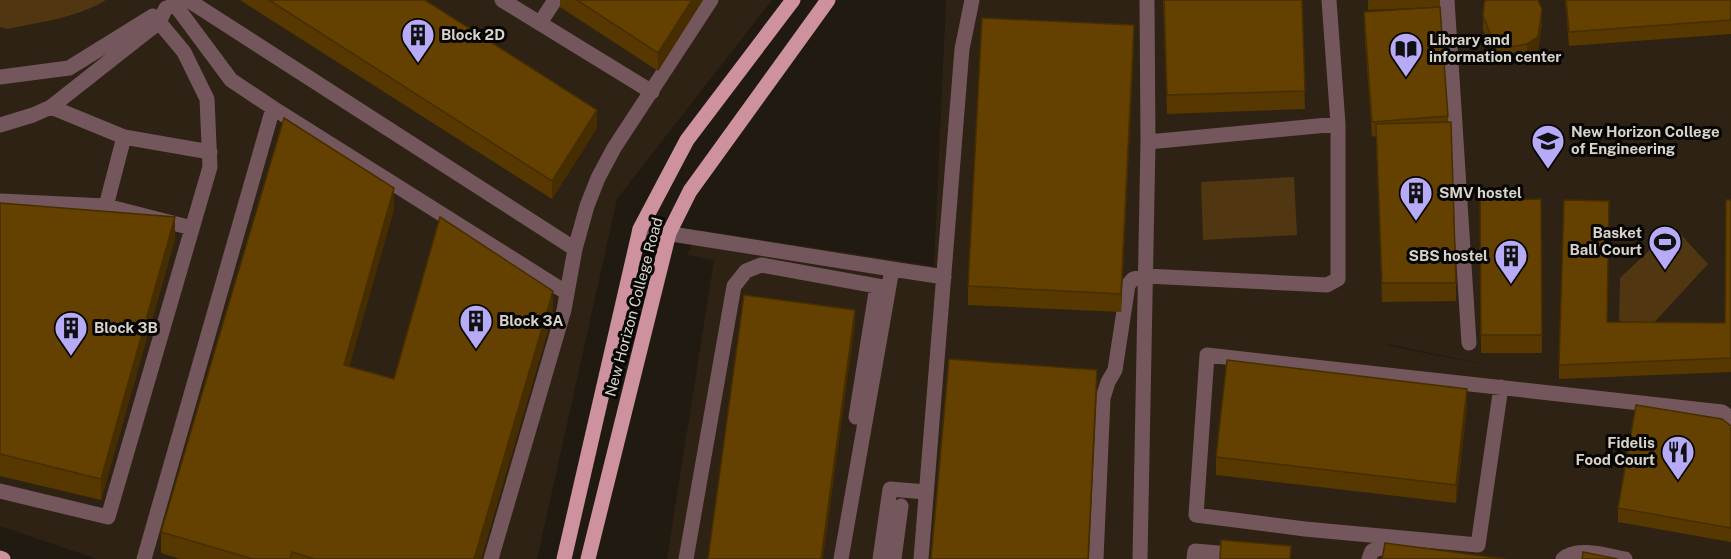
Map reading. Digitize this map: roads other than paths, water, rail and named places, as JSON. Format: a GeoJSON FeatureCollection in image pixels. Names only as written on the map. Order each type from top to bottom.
{"type":"FeatureCollection","features":[{"type":"Feature","properties":{"kind":"main road","name":"New Horizon College Road"},"geometry":{"type":"LineString","coordinates":[[564,559],[640,229],[687,140],[793,0]]}},
{"type":"Feature","properties":{"kind":"main road","name":"New Horizon College Road"},"geometry":{"type":"LineString","coordinates":[[588,559],[669,233],[690,191],[828,0]]}},
{"type":"Feature","properties":{"kind":"street"},"geometry":{"type":"LineString","coordinates":[[540,23],[555,0]]}},
{"type":"Feature","properties":{"kind":"street"},"geometry":{"type":"LineString","coordinates":[[491,559],[567,293],[575,249],[587,206],[598,178],[614,148],[711,0]]}},
{"type":"Feature","properties":{"kind":"street"},"geometry":{"type":"LineString","coordinates":[[921,559],[962,49],[972,0]]}},
{"type":"Feature","properties":{"kind":"street"},"geometry":{"type":"LineString","coordinates":[[1140,559],[1148,142],[1147,0]]}},
{"type":"Feature","properties":{"kind":"street"},"geometry":{"type":"LineString","coordinates":[[1096,559],[1103,398],[1115,370],[1128,285],[1133,279],[1146,276],[1327,285],[1338,279],[1338,124],[1329,0]]}},
{"type":"Feature","properties":{"kind":"street"},"geometry":{"type":"LineString","coordinates":[[1447,0],[1468,343]]}},
{"type":"Feature","properties":{"kind":"street"},"geometry":{"type":"LineString","coordinates":[[175,2],[575,249]]}},
{"type":"Feature","properties":{"kind":"street"},"geometry":{"type":"LineString","coordinates":[[0,125],[33,116],[51,107],[159,22],[175,2]]}},
{"type":"Feature","properties":{"kind":"street"},"geometry":{"type":"LineString","coordinates":[[0,77],[69,68],[175,2]]}},
{"type":"Feature","properties":{"kind":"street"},"geometry":{"type":"LineString","coordinates":[[175,2],[231,80],[567,293]]}},
{"type":"Feature","properties":{"kind":"street"},"geometry":{"type":"LineString","coordinates":[[512,2],[540,23],[652,92]]}},
{"type":"Feature","properties":{"kind":"street"},"geometry":{"type":"LineString","coordinates":[[0,491],[108,517],[210,167],[207,99],[184,52],[159,22]]}},
{"type":"Feature","properties":{"kind":"street"},"geometry":{"type":"LineString","coordinates":[[51,107],[124,137],[210,152]]}},
{"type":"Feature","properties":{"kind":"street"},"geometry":{"type":"LineString","coordinates":[[144,559],[273,108]]}},
{"type":"Feature","properties":{"kind":"street"},"geometry":{"type":"LineString","coordinates":[[1148,142],[1338,124]]}},
{"type":"Feature","properties":{"kind":"street"},"geometry":{"type":"LineString","coordinates":[[106,206],[124,137]]}},
{"type":"Feature","properties":{"kind":"street"},"geometry":{"type":"LineString","coordinates":[[0,201],[106,206],[192,228]]}},
{"type":"Feature","properties":{"kind":"street"},"geometry":{"type":"LineString","coordinates":[[640,229],[944,277]]}},
{"type":"Feature","properties":{"kind":"street"},"geometry":{"type":"LineString","coordinates":[[686,559],[734,286],[746,271],[760,265],[883,287]]}},
{"type":"Feature","properties":{"kind":"street"},"geometry":{"type":"LineString","coordinates":[[832,559],[883,287],[892,268]]}},
{"type":"Feature","properties":{"kind":"street"},"geometry":{"type":"LineString","coordinates":[[841,559],[883,287]]}},
{"type":"Feature","properties":{"kind":"street"},"geometry":{"type":"LineString","coordinates":[[1501,387],[1478,545],[1305,529],[1196,515],[1207,355],[1501,387],[1722,412],[1731,418]]}},
{"type":"Feature","properties":{"kind":"street"},"geometry":{"type":"LineString","coordinates":[[880,559],[890,489],[926,492]]}},
{"type":"Feature","properties":{"kind":"street"},"geometry":{"type":"LineString","coordinates":[[894,559],[901,506]]}},
{"type":"Feature","properties":{"kind":"street"},"geometry":{"type":"LineString","coordinates":[[1369,559],[1372,551],[1380,548],[1470,559]]}},
{"type":"Feature","properties":{"kind":"street"},"geometry":{"type":"LineString","coordinates":[[1194,559],[1195,551],[1251,556]]}},
{"type":"Feature","properties":{"kind":"street"},"geometry":{"type":"LineString","coordinates":[[1563,559],[1568,555],[1591,554],[1625,559]]}},
{"type":"Feature","properties":{"kind":"place","name":"Block 2D"},"geometry":{"type":"Point","coordinates":[418,64]}},
{"type":"Feature","properties":{"kind":"place","name":"Library and information center"},"geometry":{"type":"Point","coordinates":[1406,78]}},
{"type":"Feature","properties":{"kind":"place","name":"New Horizon College of Engineering"},"geometry":{"type":"Point","coordinates":[1548,170]}},
{"type":"Feature","properties":{"kind":"place","name":"SMV hostel"},"geometry":{"type":"Point","coordinates":[1416,222]}},
{"type":"Feature","properties":{"kind":"place","name":"Basket Ball Court"},"geometry":{"type":"Point","coordinates":[1665,271]}},
{"type":"Feature","properties":{"kind":"place","name":"SBS hostel"},"geometry":{"type":"Point","coordinates":[1511,285]}},
{"type":"Feature","properties":{"kind":"place","name":"Block 3A"},"geometry":{"type":"Point","coordinates":[476,350]}},
{"type":"Feature","properties":{"kind":"place","name":"Block 3B"},"geometry":{"type":"Point","coordinates":[71,357]}},
{"type":"Feature","properties":{"kind":"place","name":"Fidelis Food Court"},"geometry":{"type":"Point","coordinates":[1678,481]}}]}
